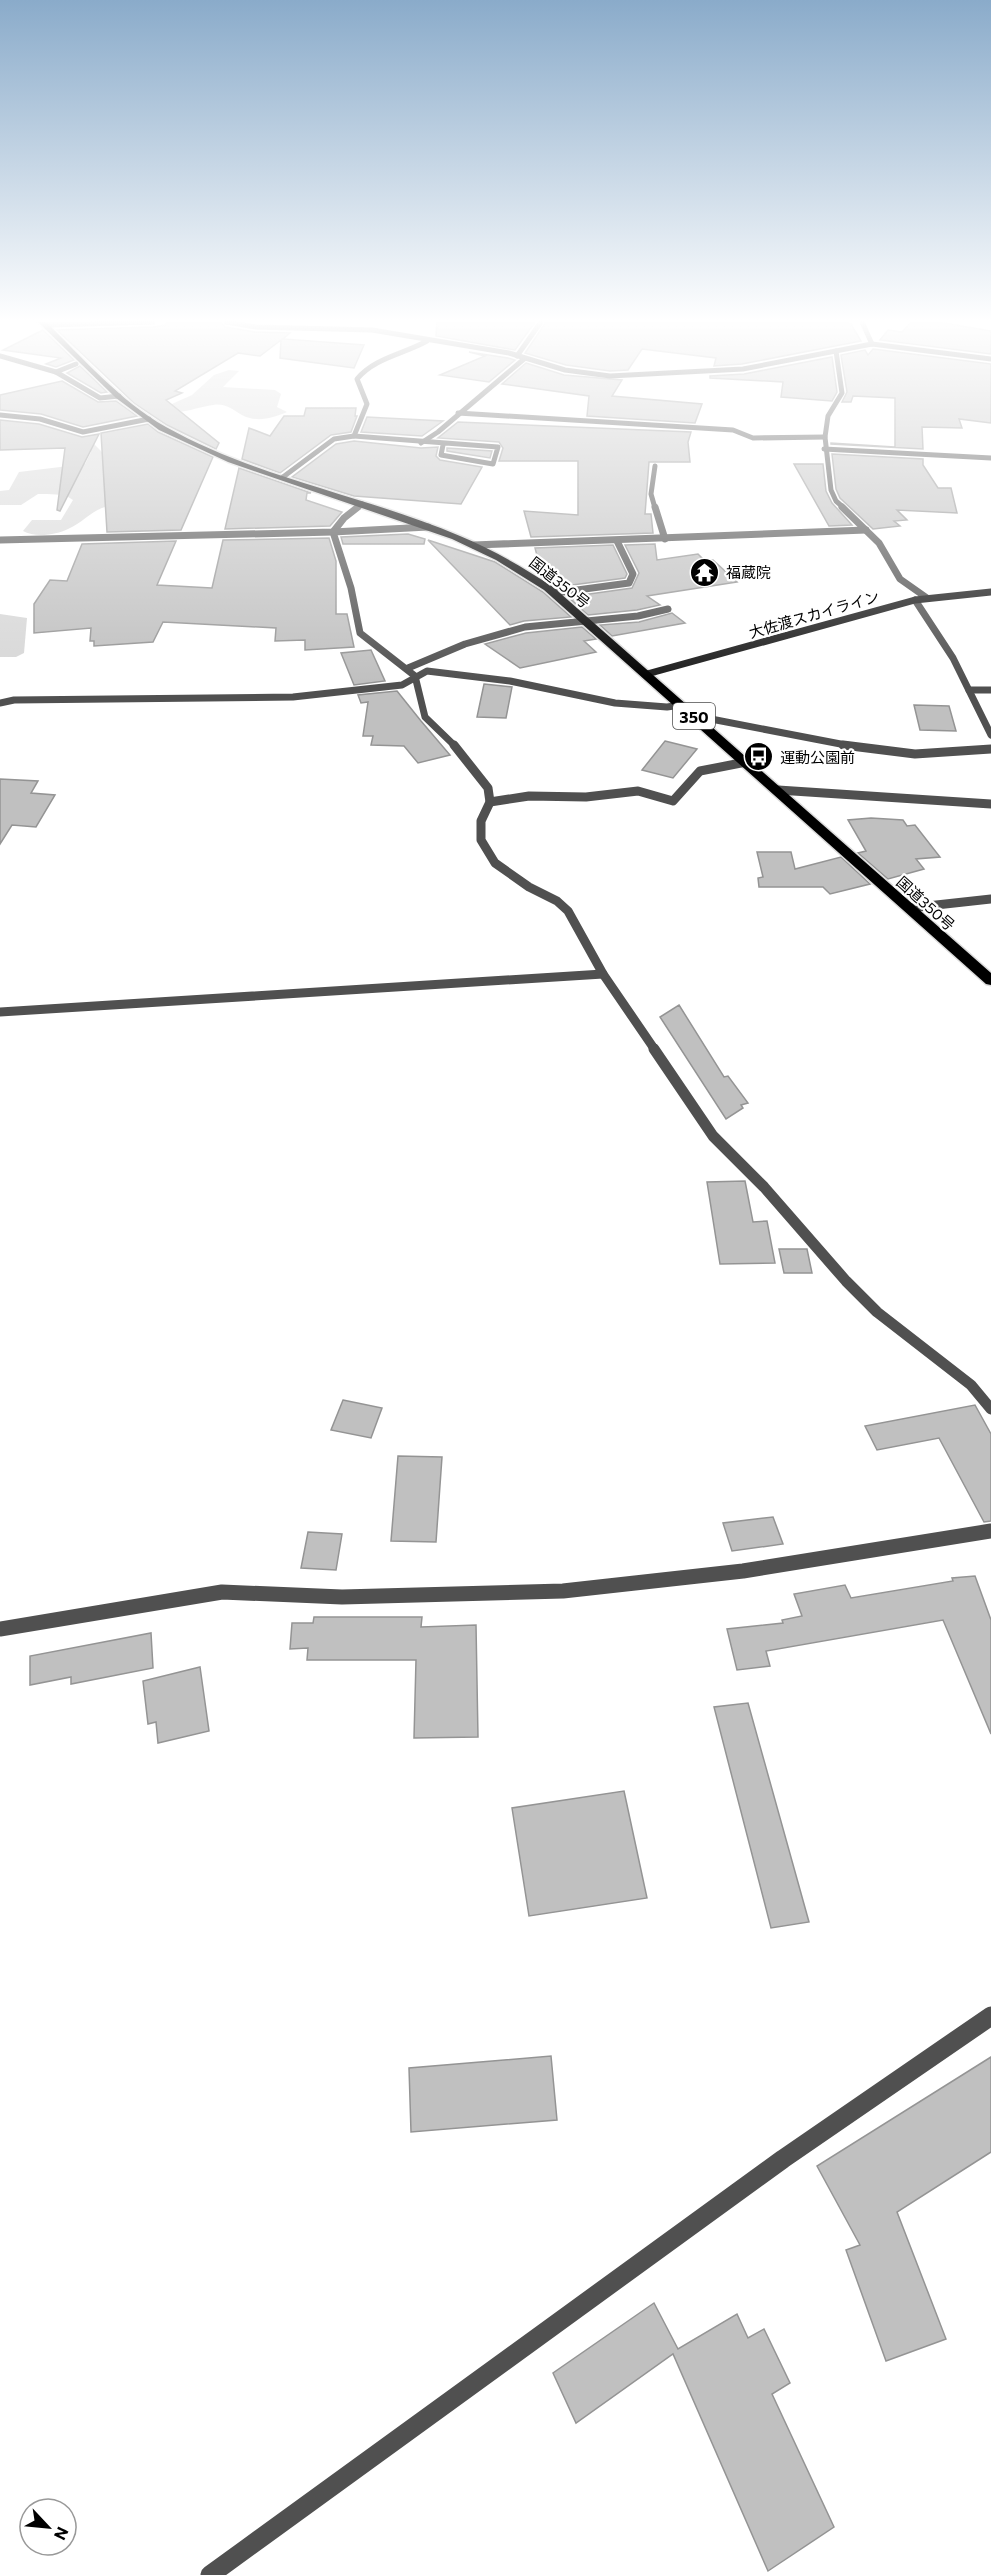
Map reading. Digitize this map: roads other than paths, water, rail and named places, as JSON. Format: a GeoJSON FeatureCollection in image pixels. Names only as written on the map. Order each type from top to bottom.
{"type":"FeatureCollection","features":[{"type":"Feature","properties":{"kind":"highway","name":"国道350号"},"geometry":{"type":"LineString","coordinates":[[192,442],[205,449],[428,527],[474,545],[527,573],[555,593],[587,621],[991,981]]}},
{"type":"Feature","properties":{"kind":"street"},"geometry":{"type":"LineString","coordinates":[[283,477],[331,442]]}},
{"type":"Feature","properties":{"kind":"street"},"geometry":{"type":"LineString","coordinates":[[413,442],[498,447],[493,464],[441,455],[443,445]]}},
{"type":"Feature","properties":{"kind":"street"},"geometry":{"type":"LineString","coordinates":[[825,442],[831,490],[836,501],[879,543],[900,579],[927,598]]}},
{"type":"Feature","properties":{"kind":"street"},"geometry":{"type":"LineString","coordinates":[[824,449],[991,458]]}},
{"type":"Feature","properties":{"kind":"street"},"geometry":{"type":"LineString","coordinates":[[655,466],[651,494],[665,539]]}},
{"type":"Feature","properties":{"kind":"street"},"geometry":{"type":"LineString","coordinates":[[333,532],[344,518],[362,504]]}},
{"type":"Feature","properties":{"kind":"street"},"geometry":{"type":"LineString","coordinates":[[0,540],[333,532],[428,527]]}},
{"type":"Feature","properties":{"kind":"street"},"geometry":{"type":"LineString","coordinates":[[474,545],[866,530]]}},
{"type":"Feature","properties":{"kind":"street"},"geometry":{"type":"LineString","coordinates":[[333,532],[351,588],[360,633],[416,676],[425,717],[460,751],[488,788],[490,802],[481,821],[481,840],[495,862],[530,887],[557,901],[568,911],[603,975],[713,1136],[764,1187],[846,1281],[877,1312],[971,1385],[991,1409]]}},
{"type":"Feature","properties":{"kind":"street"},"geometry":{"type":"LineString","coordinates":[[555,593],[629,583],[633,574],[617,541]]}},
{"type":"Feature","properties":{"kind":"street","name":"大佐渡スカイライン"},"geometry":{"type":"LineString","coordinates":[[647,674],[915,600],[991,592]]}},
{"type":"Feature","properties":{"kind":"street"},"geometry":{"type":"LineString","coordinates":[[915,600],[953,658],[991,735]]}},
{"type":"Feature","properties":{"kind":"street"},"geometry":{"type":"LineString","coordinates":[[408,669],[416,663],[465,644],[525,627],[668,609]]}},
{"type":"Feature","properties":{"kind":"street"},"geometry":{"type":"LineString","coordinates":[[0,704],[14,700],[293,697],[402,685],[427,671],[510,681],[615,703],[667,707],[681,705]]}},
{"type":"Feature","properties":{"kind":"street"},"geometry":{"type":"LineString","coordinates":[[969,690],[991,690]]}},
{"type":"Feature","properties":{"kind":"street"},"geometry":{"type":"LineString","coordinates":[[699,720],[711,719],[870,750],[915,754],[991,749]]}},
{"type":"Feature","properties":{"kind":"street"},"geometry":{"type":"LineString","coordinates":[[490,802],[529,796],[586,797],[638,791],[673,801],[700,771],[746,762]]}},
{"type":"Feature","properties":{"kind":"street"},"geometry":{"type":"LineString","coordinates":[[778,790],[991,804]]}},
{"type":"Feature","properties":{"kind":"street"},"geometry":{"type":"LineString","coordinates":[[909,908],[991,899]]}},
{"type":"Feature","properties":{"kind":"street"},"geometry":{"type":"LineString","coordinates":[[0,1012],[603,975]]}},
{"type":"Feature","properties":{"kind":"street"},"geometry":{"type":"LineString","coordinates":[[0,1629],[222,1592],[342,1597],[563,1591],[743,1571],[991,1531]]}},
{"type":"Feature","properties":{"kind":"street"},"geometry":{"type":"LineString","coordinates":[[210,2575],[783,2158],[991,2016]]}},
{"type":"Feature","properties":{"kind":"place","name":"福蔵院"},"geometry":{"type":"Point","coordinates":[705,572]}},
{"type":"Feature","properties":{"kind":"place","name":"運動公園前"},"geometry":{"type":"Point","coordinates":[759,757]}}]}
